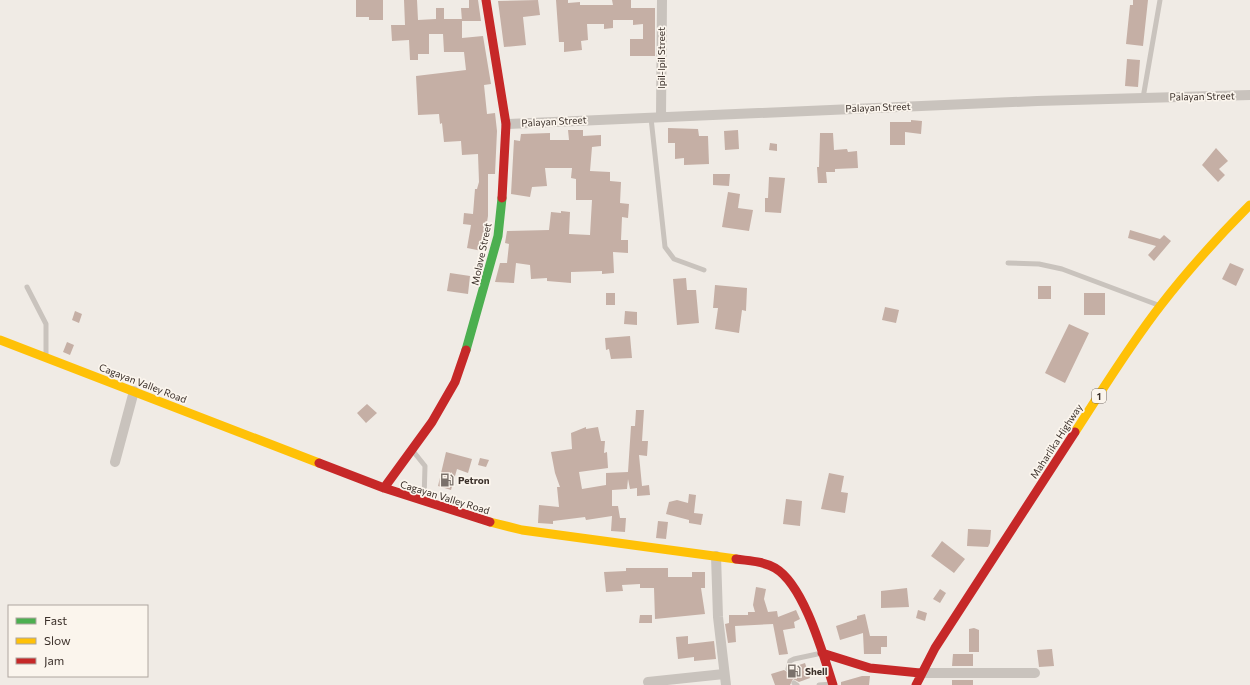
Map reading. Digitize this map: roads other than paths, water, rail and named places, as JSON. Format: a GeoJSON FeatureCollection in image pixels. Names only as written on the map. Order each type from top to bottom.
{"type":"FeatureCollection","features":[{"type":"Feature","properties":{"kind":"main road","name":"Molave Street"},"geometry":{"type":"LineString","coordinates":[[384,488],[432,422],[455,382],[482,298],[498,236],[502,200],[506,124],[486,0]]}},
{"type":"Feature","properties":{"kind":"main road","name":"Maharlika Highway"},"geometry":{"type":"LineString","coordinates":[[916,685],[920,673],[939,642],[1123,358],[1160,306],[1204,252],[1250,205]]}},
{"type":"Feature","properties":{"kind":"main road","name":"Cagayan Valley Road"},"geometry":{"type":"LineString","coordinates":[[0,340],[384,488],[424,503],[470,517],[522,530],[760,562],[777,569],[787,578],[799,596],[833,684]]}},
{"type":"Feature","properties":{"kind":"main road"},"geometry":{"type":"LineString","coordinates":[[822,653],[856,665],[873,669],[904,673],[920,673]]}},
{"type":"Feature","properties":{"kind":"street","name":"Ipil-Ipil Street"},"geometry":{"type":"LineString","coordinates":[[656,117],[662,0]]}},
{"type":"Feature","properties":{"kind":"street","name":"Palayan Street"},"geometry":{"type":"LineString","coordinates":[[506,124],[1250,95]]}},
{"type":"Feature","properties":{"kind":"street"},"geometry":{"type":"LineString","coordinates":[[115,462],[134,391]]}},
{"type":"Feature","properties":{"kind":"street"},"geometry":{"type":"LineString","coordinates":[[716,556],[718,617],[726,685]]}},
{"type":"Feature","properties":{"kind":"street"},"geometry":{"type":"LineString","coordinates":[[920,673],[1035,673]]}},
{"type":"Feature","properties":{"kind":"street"},"geometry":{"type":"LineString","coordinates":[[648,682],[724,674]]}},
{"type":"Feature","properties":{"kind":"lane"},"geometry":{"type":"LineString","coordinates":[[1143,98],[1160,0]]}},
{"type":"Feature","properties":{"kind":"lane"},"geometry":{"type":"LineString","coordinates":[[656,117],[665,247],[670,256],[674,259],[704,270]]}},
{"type":"Feature","properties":{"kind":"lane"},"geometry":{"type":"LineString","coordinates":[[1008,263],[1039,264],[1062,269],[1160,306]]}},
{"type":"Feature","properties":{"kind":"lane"},"geometry":{"type":"LineString","coordinates":[[27,287],[46,324],[46,358]]}},
{"type":"Feature","properties":{"kind":"lane"},"geometry":{"type":"LineString","coordinates":[[411,450],[425,466],[424,503]]}},
{"type":"Feature","properties":{"kind":"lane"},"geometry":{"type":"LineString","coordinates":[[788,669],[790,661],[794,659],[822,653]]}},
{"type":"Feature","properties":{"kind":"lane"},"geometry":{"type":"LineString","coordinates":[[820,685],[833,684]]}},
{"type":"Feature","properties":{"kind":"place","name":"Petron"},"geometry":{"type":"Point","coordinates":[447,480]}},
{"type":"Feature","properties":{"kind":"place","name":"Shell"},"geometry":{"type":"Point","coordinates":[794,671]}}]}
